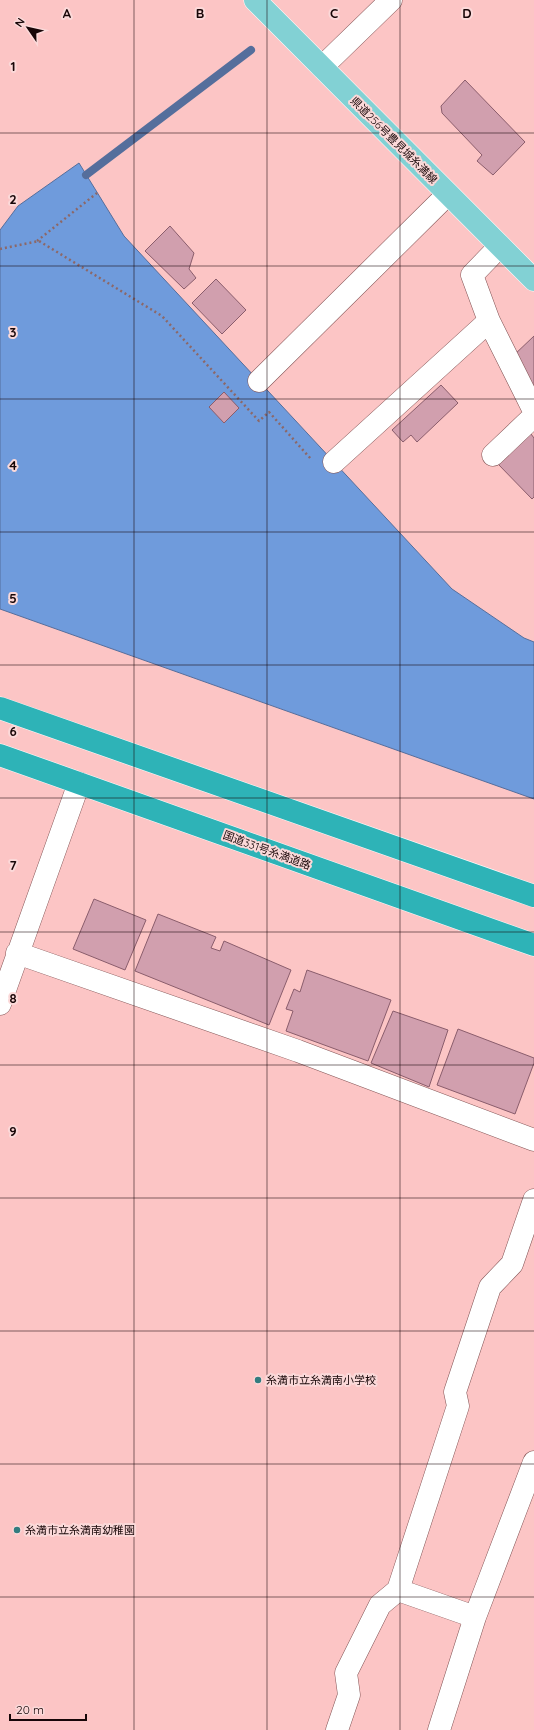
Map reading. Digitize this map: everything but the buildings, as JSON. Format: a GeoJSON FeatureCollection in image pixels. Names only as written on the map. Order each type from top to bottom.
{"type":"FeatureCollection","features":[{"type":"Feature","properties":{"kind":"highway"},"geometry":{"type":"LineString","coordinates":[[0,708],[534,896]]}},
{"type":"Feature","properties":{"kind":"highway","name":"国道331号糸満道路"},"geometry":{"type":"LineString","coordinates":[[0,755],[534,945]]}},
{"type":"Feature","properties":{"kind":"main road","name":"県道256号豊見城糸満線"},"geometry":{"type":"LineString","coordinates":[[255,0],[534,280]]}},
{"type":"Feature","properties":{"kind":"street"},"geometry":{"type":"LineString","coordinates":[[322,67],[391,0]]}},
{"type":"Feature","properties":{"kind":"street"},"geometry":{"type":"LineString","coordinates":[[259,381],[448,194]]}},
{"type":"Feature","properties":{"kind":"street"},"geometry":{"type":"LineString","coordinates":[[500,246],[472,275],[489,321],[534,411]]}},
{"type":"Feature","properties":{"kind":"street"},"geometry":{"type":"LineString","coordinates":[[334,462],[489,321]]}},
{"type":"Feature","properties":{"kind":"street"},"geometry":{"type":"LineString","coordinates":[[493,454],[534,416]]}},
{"type":"Feature","properties":{"kind":"street"},"geometry":{"type":"LineString","coordinates":[[0,1004],[78,783]]}},
{"type":"Feature","properties":{"kind":"street"},"geometry":{"type":"LineString","coordinates":[[17,953],[298,1051],[534,1140]]}},
{"type":"Feature","properties":{"kind":"street"},"geometry":{"type":"LineString","coordinates":[[337,1730],[349,1694],[346,1673],[380,1605],[398,1590],[458,1406],[455,1392],[490,1287],[512,1264],[534,1200]]}},
{"type":"Feature","properties":{"kind":"street"},"geometry":{"type":"LineString","coordinates":[[439,1730],[474,1617],[534,1462]]}},
{"type":"Feature","properties":{"kind":"street"},"geometry":{"type":"LineString","coordinates":[[398,1590],[474,1617]]}},
{"type":"Feature","properties":{"kind":"path"},"geometry":{"type":"LineString","coordinates":[[36,242],[97,194]]}},
{"type":"Feature","properties":{"kind":"path"},"geometry":{"type":"LineString","coordinates":[[0,250],[39,241],[162,316],[259,422],[269,412],[313,461]]}},
{"type":"Feature","properties":{"kind":"water"},"geometry":{"type":"Polygon","coordinates":[[[79,163],[124,236],[452,589],[524,638],[534,642],[534,799],[0,609],[0,230],[18,206],[79,163]]]}},
{"type":"Feature","properties":{"kind":"waterway"},"geometry":{"type":"LineString","coordinates":[[86,175],[251,50]]}},
{"type":"Feature","properties":{"kind":"place","name":"糸満市立糸満南小学校"},"geometry":{"type":"Point","coordinates":[258,1380]}},
{"type":"Feature","properties":{"kind":"place","name":"糸満市立糸満南幼稚園"},"geometry":{"type":"Point","coordinates":[17,1530]}}]}
